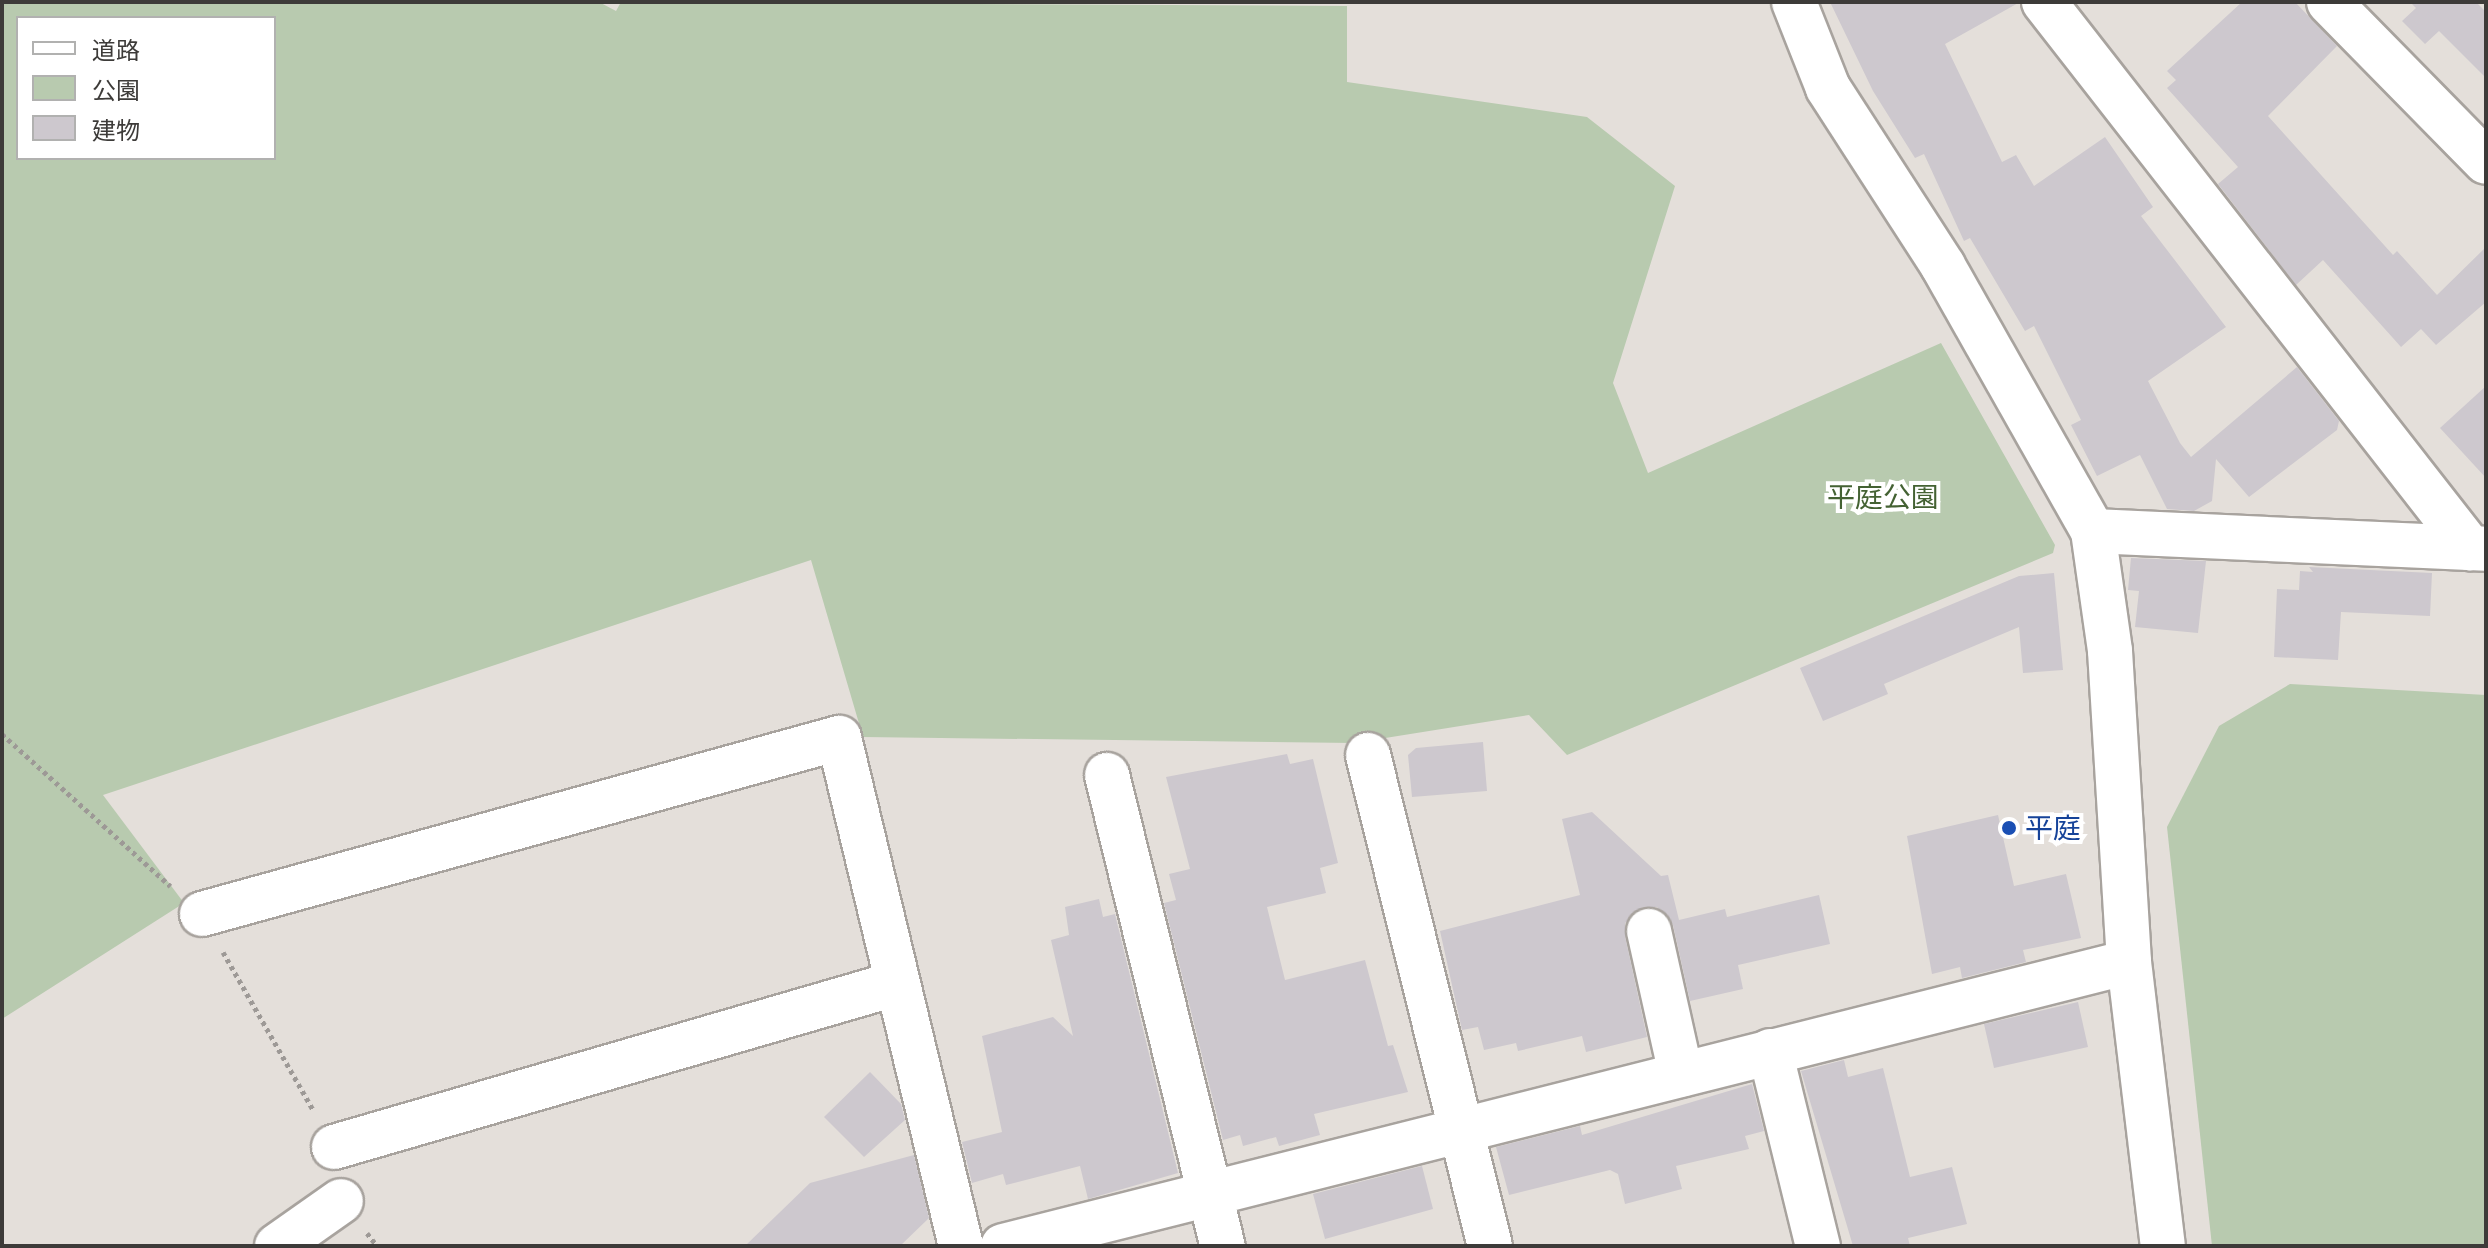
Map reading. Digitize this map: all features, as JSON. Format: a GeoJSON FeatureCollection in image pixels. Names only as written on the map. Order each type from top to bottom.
{"type":"FeatureCollection","features":[{"type":"Feature","properties":{"kind":"street"},"geometry":{"type":"LineString","coordinates":[[1794,2],[1828,88],[1943,266],[2093,531],[2110,651],[2129,962],[2163,1246]]}},
{"type":"Feature","properties":{"kind":"street"},"geometry":{"type":"LineString","coordinates":[[2044,2],[2478,548]]}},
{"type":"Feature","properties":{"kind":"street"},"geometry":{"type":"LineString","coordinates":[[2329,2],[2486,162]]}},
{"type":"Feature","properties":{"kind":"street"},"geometry":{"type":"LineString","coordinates":[[2093,531],[2478,548]]}},
{"type":"Feature","properties":{"kind":"street"},"geometry":{"type":"LineString","coordinates":[[202,914],[839,738],[961,1246]]}},
{"type":"Feature","properties":{"kind":"street"},"geometry":{"type":"LineString","coordinates":[[1368,755],[1490,1246]]}},
{"type":"Feature","properties":{"kind":"street"},"geometry":{"type":"LineString","coordinates":[[1107,775],[1223,1246]]}},
{"type":"Feature","properties":{"kind":"street"},"geometry":{"type":"LineString","coordinates":[[1649,931],[1681,1074]]}},
{"type":"Feature","properties":{"kind":"street"},"geometry":{"type":"LineString","coordinates":[[1003,1246],[2129,962]]}},
{"type":"Feature","properties":{"kind":"street"},"geometry":{"type":"LineString","coordinates":[[334,1147],[898,983]]}},
{"type":"Feature","properties":{"kind":"street"},"geometry":{"type":"LineString","coordinates":[[1770,1051],[1818,1246]]}},
{"type":"Feature","properties":{"kind":"street"},"geometry":{"type":"LineString","coordinates":[[277,1246],[341,1201]]}},
{"type":"Feature","properties":{"kind":"green space","name":"平庭公園"},"geometry":{"type":"Polygon","coordinates":[[[2,2],[599,2],[616,11],[621,2],[1347,6],[1347,82],[1587,117],[1675,186],[1613,383],[1648,473],[1941,343],[2055,545],[2053,553],[1567,755],[1529,715],[1354,743],[863,737],[811,560],[103,795],[184,903],[2,1019],[2,2]]]}},
{"type":"Feature","properties":{"kind":"green space"},"geometry":{"type":"Polygon","coordinates":[[[2290,684],[2486,695],[2486,1246],[2212,1246],[2167,827],[2219,726],[2290,684]]]}},
{"type":"Feature","properties":{"kind":"building"},"geometry":{"type":"Polygon","coordinates":[[[1830,2],[2020,2],[1945,44],[2002,162],[2016,155],[2034,186],[2105,137],[2153,207],[2141,216],[2226,327],[2148,381],[2180,443],[2191,457],[2297,367],[2339,421],[2337,430],[2249,497],[2216,459],[2212,501],[2194,511],[2167,509],[2140,455],[2097,476],[2071,425],[2081,420],[2034,326],[2025,331],[1970,238],[1964,241],[1924,154],[1915,158],[1873,91],[1830,2]]]}},
{"type":"Feature","properties":{"kind":"building"},"geometry":{"type":"Polygon","coordinates":[[[2242,2],[2295,2],[2337,46],[2268,116],[2393,255],[2397,251],[2437,295],[2486,247],[2486,302],[2436,345],[2421,329],[2401,347],[2323,260],[2296,285],[2218,184],[2238,167],[2167,88],[2176,80],[2167,71],[2242,2]]]}},
{"type":"Feature","properties":{"kind":"building"},"geometry":{"type":"Polygon","coordinates":[[[2410,2],[2476,2],[2486,12],[2486,78],[2439,31],[2425,44],[2402,21],[2416,8],[2410,2]]]}},
{"type":"Feature","properties":{"kind":"building"},"geometry":{"type":"Polygon","coordinates":[[[2486,386],[2486,478],[2440,428],[2486,386]]]}},
{"type":"Feature","properties":{"kind":"building"},"geometry":{"type":"Polygon","coordinates":[[[2131,558],[2206,561],[2198,633],[2135,627],[2139,591],[2128,590],[2131,558]]]}},
{"type":"Feature","properties":{"kind":"building"},"geometry":{"type":"Polygon","coordinates":[[[2309,567],[2432,573],[2430,616],[2341,612],[2338,660],[2274,657],[2277,589],[2299,590],[2300,571],[2313,572],[2309,567]]]}},
{"type":"Feature","properties":{"kind":"building"},"geometry":{"type":"Polygon","coordinates":[[[2054,573],[2063,670],[2023,673],[2019,627],[1884,684],[1888,694],[1823,721],[1800,668],[2019,576],[2054,573]]]}},
{"type":"Feature","properties":{"kind":"building"},"geometry":{"type":"Polygon","coordinates":[[[1483,742],[1487,791],[1412,797],[1408,755],[1416,748],[1483,742]]]}},
{"type":"Feature","properties":{"kind":"building"},"geometry":{"type":"Polygon","coordinates":[[[1287,754],[1290,764],[1313,759],[1338,863],[1320,868],[1326,893],[1267,907],[1285,980],[1365,960],[1388,1046],[1393,1045],[1408,1092],[1314,1114],[1320,1135],[1279,1146],[1276,1137],[1243,1146],[1240,1135],[1223,1140],[1164,903],[1176,900],[1169,874],[1190,869],[1166,777],[1287,754]]]}},
{"type":"Feature","properties":{"kind":"building"},"geometry":{"type":"Polygon","coordinates":[[[1592,812],[1661,876],[1668,875],[1679,920],[1725,909],[1727,917],[1819,895],[1830,944],[1738,965],[1743,989],[1690,1001],[1673,925],[1657,907],[1643,907],[1625,923],[1625,936],[1647,1037],[1586,1052],[1582,1036],[1518,1051],[1516,1043],[1484,1050],[1478,1027],[1462,1030],[1440,931],[1580,895],[1562,819],[1592,812]]]}},
{"type":"Feature","properties":{"kind":"building"},"geometry":{"type":"Polygon","coordinates":[[[1998,815],[2014,886],[2066,874],[2081,938],[2023,950],[2026,962],[1962,978],[1960,967],[1932,974],[1907,836],[1998,815]]]}},
{"type":"Feature","properties":{"kind":"building"},"geometry":{"type":"Polygon","coordinates":[[[1099,899],[1103,917],[1115,914],[1178,1173],[1088,1199],[1080,1166],[1006,1185],[1003,1174],[972,1183],[962,1142],[1002,1132],[982,1036],[1053,1017],[1073,1036],[1051,940],[1069,935],[1065,907],[1099,899]]]}},
{"type":"Feature","properties":{"kind":"building"},"geometry":{"type":"Polygon","coordinates":[[[2078,1002],[2088,1047],[1994,1068],[1984,1024],[2078,1002]]]}},
{"type":"Feature","properties":{"kind":"building"},"geometry":{"type":"Polygon","coordinates":[[[1844,1060],[1848,1077],[1883,1068],[1910,1177],[1952,1167],[1967,1224],[1908,1238],[1910,1246],[1853,1246],[1801,1071],[1844,1060]]]}},
{"type":"Feature","properties":{"kind":"building"},"geometry":{"type":"Polygon","coordinates":[[[870,1072],[901,1104],[905,1120],[864,1157],[824,1117],[870,1072]]]}},
{"type":"Feature","properties":{"kind":"building"},"geometry":{"type":"Polygon","coordinates":[[[1752,1084],[1764,1131],[1745,1136],[1749,1149],[1676,1166],[1682,1189],[1625,1204],[1618,1174],[1610,1170],[1509,1195],[1496,1147],[1580,1126],[1582,1135],[1752,1084]]]}},
{"type":"Feature","properties":{"kind":"building"},"geometry":{"type":"Polygon","coordinates":[[[914,1155],[929,1218],[900,1246],[745,1246],[810,1183],[914,1155]]]}},
{"type":"Feature","properties":{"kind":"building"},"geometry":{"type":"Polygon","coordinates":[[[1422,1166],[1433,1209],[1325,1239],[1313,1194],[1422,1166]]]}},
{"type":"Feature","properties":{"kind":"place","name":"平庭"},"geometry":{"type":"Point","coordinates":[2009,828]}}]}
